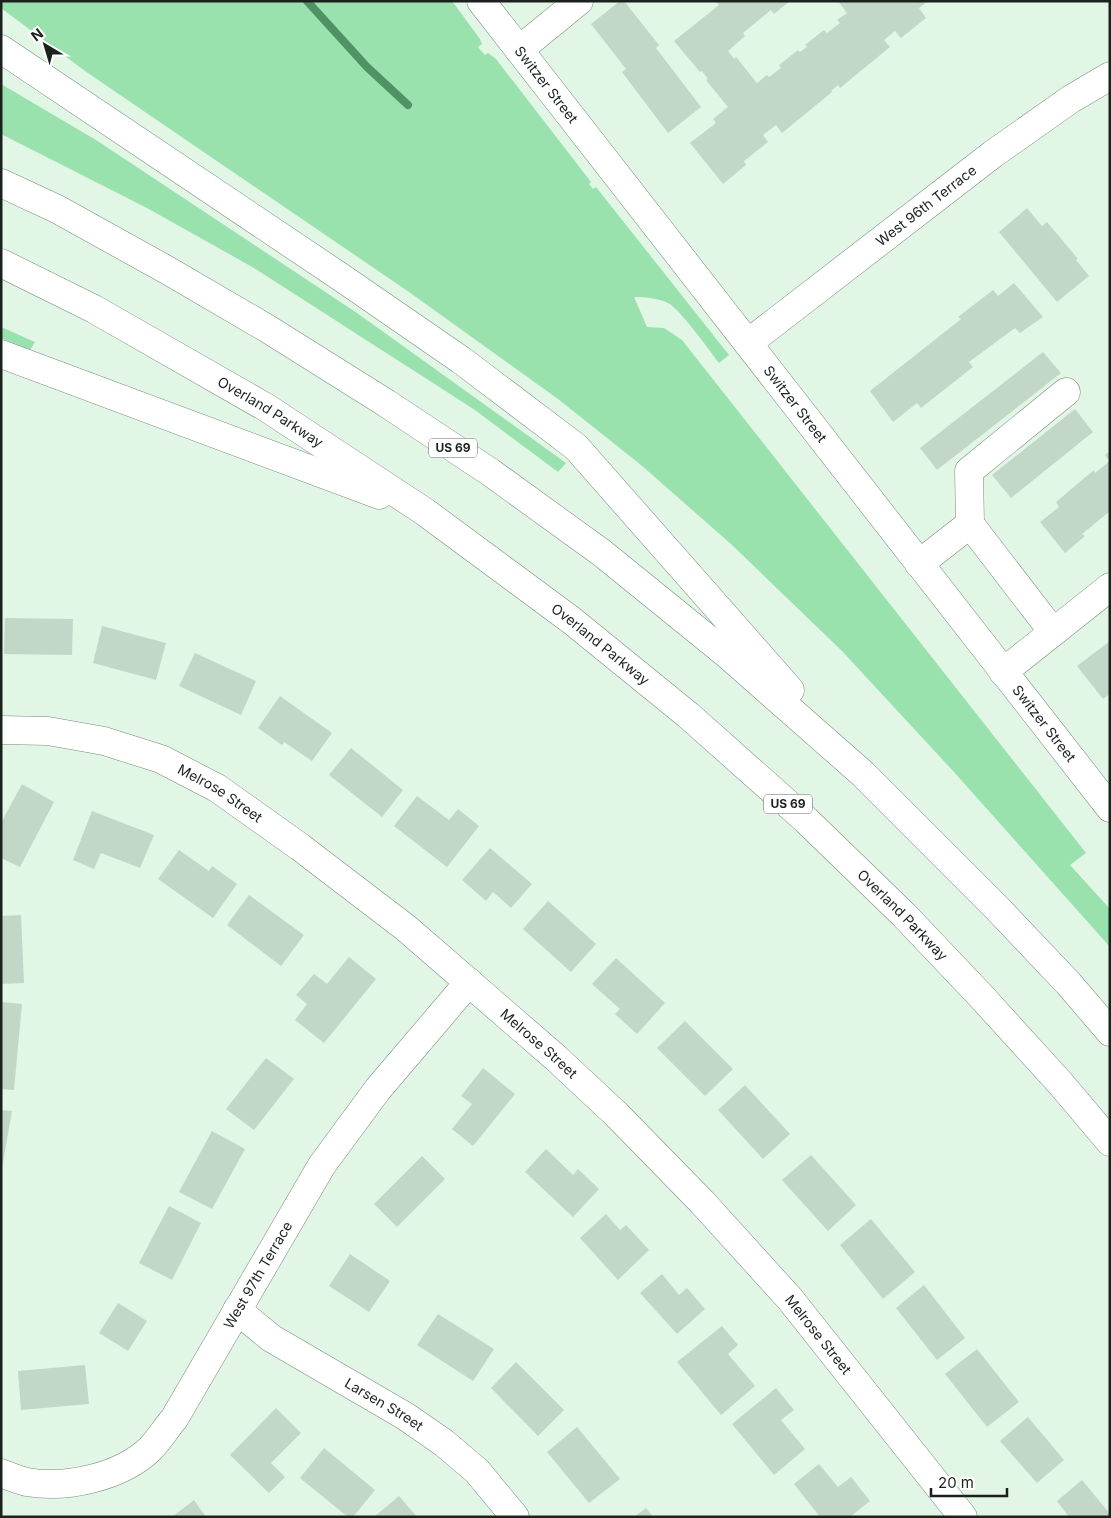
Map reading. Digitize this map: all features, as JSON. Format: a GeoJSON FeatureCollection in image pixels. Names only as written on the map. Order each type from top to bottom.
{"type":"FeatureCollection","features":[{"type":"Feature","properties":{"kind":"main road"},"geometry":{"type":"LineString","coordinates":[[518,50],[580,1]]}},
{"type":"Feature","properties":{"kind":"main road","name":"Switzer Street"},"geometry":{"type":"LineString","coordinates":[[486,3],[518,50],[1110,808]]}},
{"type":"Feature","properties":{"kind":"main road"},"geometry":{"type":"LineString","coordinates":[[1,49],[461,360],[576,446],[863,774]]}},
{"type":"Feature","properties":{"kind":"main road","name":"West 96th Terrace"},"geometry":{"type":"LineString","coordinates":[[748,343],[993,154],[1071,99],[1109,78]]}},
{"type":"Feature","properties":{"kind":"main road","name":"US 69"},"geometry":{"type":"LineString","coordinates":[[1,184],[57,209],[268,329],[386,403],[490,472],[602,553],[729,656],[863,774],[998,908],[1069,984],[1110,1032]]}},
{"type":"Feature","properties":{"kind":"main road","name":"Overland Parkway"},"geometry":{"type":"LineString","coordinates":[[1,263],[94,309],[266,408],[425,512],[571,620],[688,715],[806,820],[904,915],[980,994],[1110,1142]]}},
{"type":"Feature","properties":{"kind":"main road"},"geometry":{"type":"LineString","coordinates":[[1,354],[425,512]]}},
{"type":"Feature","properties":{"kind":"main road"},"geometry":{"type":"LineString","coordinates":[[1053,632],[970,524],[969,471],[1066,392]]}},
{"type":"Feature","properties":{"kind":"main road"},"geometry":{"type":"LineString","coordinates":[[919,564],[970,524]]}},
{"type":"Feature","properties":{"kind":"main road"},"geometry":{"type":"LineString","coordinates":[[1003,672],[1110,587]]}},
{"type":"Feature","properties":{"kind":"main road","name":"Melrose Street"},"geometry":{"type":"LineString","coordinates":[[1,730],[48,731],[104,741],[161,759],[216,788],[300,847],[398,923],[470,982],[556,1058],[616,1114],[702,1202],[790,1299],[964,1517]]}},
{"type":"Feature","properties":{"kind":"main road","name":"West 97th Terrace"},"geometry":{"type":"LineString","coordinates":[[1,1473],[26,1482],[63,1484],[95,1478],[123,1467],[149,1449],[174,1418],[322,1165],[378,1090],[470,982]]}},
{"type":"Feature","properties":{"kind":"main road","name":"Larsen Street"},"geometry":{"type":"LineString","coordinates":[[237,1310],[271,1338],[405,1416],[444,1442],[478,1471],[515,1517]]}},
{"type":"Feature","properties":{"kind":"green space"},"geometry":{"type":"Polygon","coordinates":[[[1,1],[452,1],[480,39],[482,44],[478,47],[485,55],[488,53],[496,59],[591,182],[589,184],[593,189],[596,187],[729,355],[719,363],[687,321],[668,303],[651,298],[634,297],[647,327],[664,328],[682,340],[1086,853],[1070,865],[1110,909],[1110,947],[954,772],[842,651],[731,544],[641,465],[558,399],[409,292],[85,71],[1,8],[1,1]]]}},
{"type":"Feature","properties":{"kind":"green space"},"geometry":{"type":"Polygon","coordinates":[[[1,84],[96,140],[357,313],[566,463],[558,472],[475,410],[254,268],[147,208],[1,134],[1,84]]]}},
{"type":"Feature","properties":{"kind":"green space"},"geometry":{"type":"Polygon","coordinates":[[[1,327],[35,342],[30,350],[1,338],[1,327]]]}},
{"type":"Feature","properties":{"kind":"building"},"geometry":{"type":"Polygon","coordinates":[[[620,1],[624,1],[659,45],[656,48],[701,107],[668,133],[622,72],[626,69],[591,24],[620,1]]]}},
{"type":"Feature","properties":{"kind":"building"},"geometry":{"type":"Polygon","coordinates":[[[716,1],[790,1],[774,14],[771,10],[743,33],[745,36],[728,51],[734,59],[736,57],[757,83],[781,68],[779,65],[798,50],[800,52],[807,47],[805,45],[824,30],[827,33],[840,23],[837,20],[847,13],[838,1],[928,1],[919,8],[926,18],[901,38],[895,31],[884,40],[890,47],[840,88],[838,85],[782,133],[776,125],[763,135],[768,142],[744,161],[746,165],[723,184],[690,143],[716,123],[713,119],[728,107],[706,80],[708,79],[702,71],[700,72],[674,41],[719,5],[716,1]]]}},
{"type":"Feature","properties":{"kind":"building"},"geometry":{"type":"Polygon","coordinates":[[[1027,208],[1042,226],[1047,222],[1078,259],[1076,260],[1089,276],[1057,302],[999,232],[1027,208]]]}},
{"type":"Feature","properties":{"kind":"building"},"geometry":{"type":"Polygon","coordinates":[[[1014,283],[1043,317],[1020,333],[1015,328],[969,362],[973,367],[921,408],[917,403],[893,422],[870,391],[961,319],[958,317],[993,290],[998,296],[1014,283]]]}},
{"type":"Feature","properties":{"kind":"building"},"geometry":{"type":"Polygon","coordinates":[[[1043,352],[1061,373],[937,470],[920,448],[1043,352]]]}},
{"type":"Feature","properties":{"kind":"building"},"geometry":{"type":"Polygon","coordinates":[[[1075,409],[1093,432],[1011,498],[992,475],[1075,409]]]}},
{"type":"Feature","properties":{"kind":"building"},"geometry":{"type":"Polygon","coordinates":[[[1110,451],[1110,461],[1105,455],[1110,451]]]}},
{"type":"Feature","properties":{"kind":"building"},"geometry":{"type":"Polygon","coordinates":[[[1110,461],[1110,511],[1082,534],[1085,536],[1065,553],[1040,522],[1059,507],[1056,502],[1094,470],[1095,473],[1110,461]]]}},
{"type":"Feature","properties":{"kind":"building"},"geometry":{"type":"Polygon","coordinates":[[[5,618],[73,619],[72,655],[4,654],[5,618]]]}},
{"type":"Feature","properties":{"kind":"building"},"geometry":{"type":"Polygon","coordinates":[[[102,626],[166,643],[156,680],[93,663],[102,626]]]}},
{"type":"Feature","properties":{"kind":"building"},"geometry":{"type":"Polygon","coordinates":[[[1110,641],[1110,694],[1103,699],[1077,666],[1110,641]]]}},
{"type":"Feature","properties":{"kind":"building"},"geometry":{"type":"Polygon","coordinates":[[[195,653],[256,681],[241,715],[179,686],[195,653]]]}},
{"type":"Feature","properties":{"kind":"building"},"geometry":{"type":"Polygon","coordinates":[[[280,696],[332,733],[312,761],[284,742],[282,745],[258,728],[280,696]]]}},
{"type":"Feature","properties":{"kind":"building"},"geometry":{"type":"Polygon","coordinates":[[[351,748],[403,790],[382,817],[329,775],[351,748]]]}},
{"type":"Feature","properties":{"kind":"building"},"geometry":{"type":"Polygon","coordinates":[[[22,784],[54,802],[20,867],[1,858],[1,823],[22,784]]]}},
{"type":"Feature","properties":{"kind":"building"},"geometry":{"type":"Polygon","coordinates":[[[417,796],[449,820],[458,809],[479,826],[447,867],[394,826],[417,796]]]}},
{"type":"Feature","properties":{"kind":"building"},"geometry":{"type":"Polygon","coordinates":[[[92,811],[154,835],[140,868],[101,853],[94,869],[73,860],[92,811]]]}},
{"type":"Feature","properties":{"kind":"building"},"geometry":{"type":"Polygon","coordinates":[[[490,848],[532,884],[511,908],[493,892],[486,901],[462,880],[490,848]]]}},
{"type":"Feature","properties":{"kind":"building"},"geometry":{"type":"Polygon","coordinates":[[[179,850],[209,871],[212,866],[237,884],[213,918],[158,879],[179,850]]]}},
{"type":"Feature","properties":{"kind":"building"},"geometry":{"type":"Polygon","coordinates":[[[249,895],[304,935],[281,966],[227,925],[249,895]]]}},
{"type":"Feature","properties":{"kind":"building"},"geometry":{"type":"Polygon","coordinates":[[[548,901],[596,944],[571,972],[523,929],[548,901]]]}},
{"type":"Feature","properties":{"kind":"building"},"geometry":{"type":"Polygon","coordinates":[[[21,915],[24,983],[1,984],[1,916],[21,915]]]}},
{"type":"Feature","properties":{"kind":"building"},"geometry":{"type":"Polygon","coordinates":[[[349,957],[376,979],[324,1043],[295,1020],[307,1004],[296,995],[314,974],[327,984],[349,957]]]}},
{"type":"Feature","properties":{"kind":"building"},"geometry":{"type":"Polygon","coordinates":[[[616,958],[665,1003],[637,1034],[615,1014],[620,1009],[592,984],[616,958]]]}},
{"type":"Feature","properties":{"kind":"building"},"geometry":{"type":"Polygon","coordinates":[[[1,1002],[22,1004],[14,1090],[1,1089],[1,1002]]]}},
{"type":"Feature","properties":{"kind":"building"},"geometry":{"type":"Polygon","coordinates":[[[685,1021],[733,1069],[705,1096],[657,1048],[685,1021]]]}},
{"type":"Feature","properties":{"kind":"building"},"geometry":{"type":"Polygon","coordinates":[[[266,1058],[294,1079],[254,1130],[226,1109],[266,1058]]]}},
{"type":"Feature","properties":{"kind":"building"},"geometry":{"type":"Polygon","coordinates":[[[483,1068],[515,1094],[473,1146],[452,1129],[472,1104],[461,1096],[483,1068]]]}},
{"type":"Feature","properties":{"kind":"building"},"geometry":{"type":"Polygon","coordinates":[[[745,1085],[790,1134],[763,1159],[718,1110],[745,1085]]]}},
{"type":"Feature","properties":{"kind":"building"},"geometry":{"type":"Polygon","coordinates":[[[1,1110],[12,1111],[2,1168],[1,1168],[1,1110]]]}},
{"type":"Feature","properties":{"kind":"building"},"geometry":{"type":"Polygon","coordinates":[[[212,1131],[245,1149],[212,1209],[179,1192],[212,1131]]]}},
{"type":"Feature","properties":{"kind":"building"},"geometry":{"type":"Polygon","coordinates":[[[546,1149],[573,1175],[578,1169],[599,1189],[573,1217],[525,1172],[546,1149]]]}},
{"type":"Feature","properties":{"kind":"building"},"geometry":{"type":"Polygon","coordinates":[[[811,1155],[856,1205],[828,1231],[782,1180],[811,1155]]]}},
{"type":"Feature","properties":{"kind":"building"},"geometry":{"type":"Polygon","coordinates":[[[422,1156],[445,1179],[397,1227],[374,1204],[422,1156]]]}},
{"type":"Feature","properties":{"kind":"building"},"geometry":{"type":"Polygon","coordinates":[[[169,1206],[201,1223],[172,1280],[139,1263],[169,1206]]]}},
{"type":"Feature","properties":{"kind":"building"},"geometry":{"type":"Polygon","coordinates":[[[606,1214],[620,1230],[626,1225],[649,1250],[618,1280],[580,1238],[606,1214]]]}},
{"type":"Feature","properties":{"kind":"building"},"geometry":{"type":"Polygon","coordinates":[[[871,1219],[915,1272],[883,1299],[840,1245],[871,1219]]]}},
{"type":"Feature","properties":{"kind":"building"},"geometry":{"type":"Polygon","coordinates":[[[350,1254],[390,1281],[369,1312],[329,1286],[350,1254]]]}},
{"type":"Feature","properties":{"kind":"building"},"geometry":{"type":"Polygon","coordinates":[[[662,1274],[679,1295],[687,1288],[705,1309],[677,1334],[640,1293],[662,1274]]]}},
{"type":"Feature","properties":{"kind":"building"},"geometry":{"type":"Polygon","coordinates":[[[924,1285],[965,1338],[937,1360],[896,1308],[924,1285]]]}},
{"type":"Feature","properties":{"kind":"building"},"geometry":{"type":"Polygon","coordinates":[[[118,1303],[147,1321],[128,1351],[99,1333],[118,1303]]]}},
{"type":"Feature","properties":{"kind":"building"},"geometry":{"type":"Polygon","coordinates":[[[438,1314],[494,1349],[473,1381],[417,1345],[438,1314]]]}},
{"type":"Feature","properties":{"kind":"building"},"geometry":{"type":"Polygon","coordinates":[[[722,1326],[738,1345],[728,1354],[755,1386],[721,1415],[677,1362],[722,1326]]]}},
{"type":"Feature","properties":{"kind":"building"},"geometry":{"type":"Polygon","coordinates":[[[977,1349],[1019,1402],[987,1427],[945,1374],[977,1349]]]}},
{"type":"Feature","properties":{"kind":"building"},"geometry":{"type":"Polygon","coordinates":[[[516,1362],[564,1410],[538,1436],[491,1388],[516,1362]]]}},
{"type":"Feature","properties":{"kind":"building"},"geometry":{"type":"Polygon","coordinates":[[[85,1365],[89,1404],[21,1410],[18,1371],[85,1365]]]}},
{"type":"Feature","properties":{"kind":"building"},"geometry":{"type":"Polygon","coordinates":[[[776,1388],[794,1410],[781,1420],[805,1449],[774,1475],[732,1424],[776,1388]]]}},
{"type":"Feature","properties":{"kind":"building"},"geometry":{"type":"Polygon","coordinates":[[[276,1408],[301,1433],[271,1463],[285,1477],[269,1493],[230,1455],[276,1408]]]}},
{"type":"Feature","properties":{"kind":"building"},"geometry":{"type":"Polygon","coordinates":[[[1028,1417],[1064,1460],[1037,1483],[1000,1441],[1028,1417]]]}},
{"type":"Feature","properties":{"kind":"building"},"geometry":{"type":"Polygon","coordinates":[[[577,1427],[620,1479],[589,1503],[547,1452],[577,1427]]]}},
{"type":"Feature","properties":{"kind":"building"},"geometry":{"type":"Polygon","coordinates":[[[324,1448],[375,1490],[353,1517],[348,1517],[300,1478],[324,1448]]]}},
{"type":"Feature","properties":{"kind":"building"},"geometry":{"type":"Polygon","coordinates":[[[819,1464],[838,1487],[851,1477],[870,1501],[850,1517],[820,1517],[794,1484],[819,1464]]]}},
{"type":"Feature","properties":{"kind":"building"},"geometry":{"type":"Polygon","coordinates":[[[1082,1480],[1110,1514],[1110,1517],[1069,1517],[1057,1501],[1082,1480]]]}},
{"type":"Feature","properties":{"kind":"building"},"geometry":{"type":"Polygon","coordinates":[[[399,1496],[417,1517],[374,1517],[399,1496]]]}},
{"type":"Feature","properties":{"kind":"building"},"geometry":{"type":"Polygon","coordinates":[[[194,1500],[206,1517],[172,1517],[194,1500]]]}},
{"type":"Feature","properties":{"kind":"building"},"geometry":{"type":"Polygon","coordinates":[[[646,1508],[653,1517],[634,1517],[646,1508]]]}},
{"type":"Feature","properties":{"kind":"waterway"},"geometry":{"type":"LineString","coordinates":[[307,1],[367,67],[408,105]]}}]}
